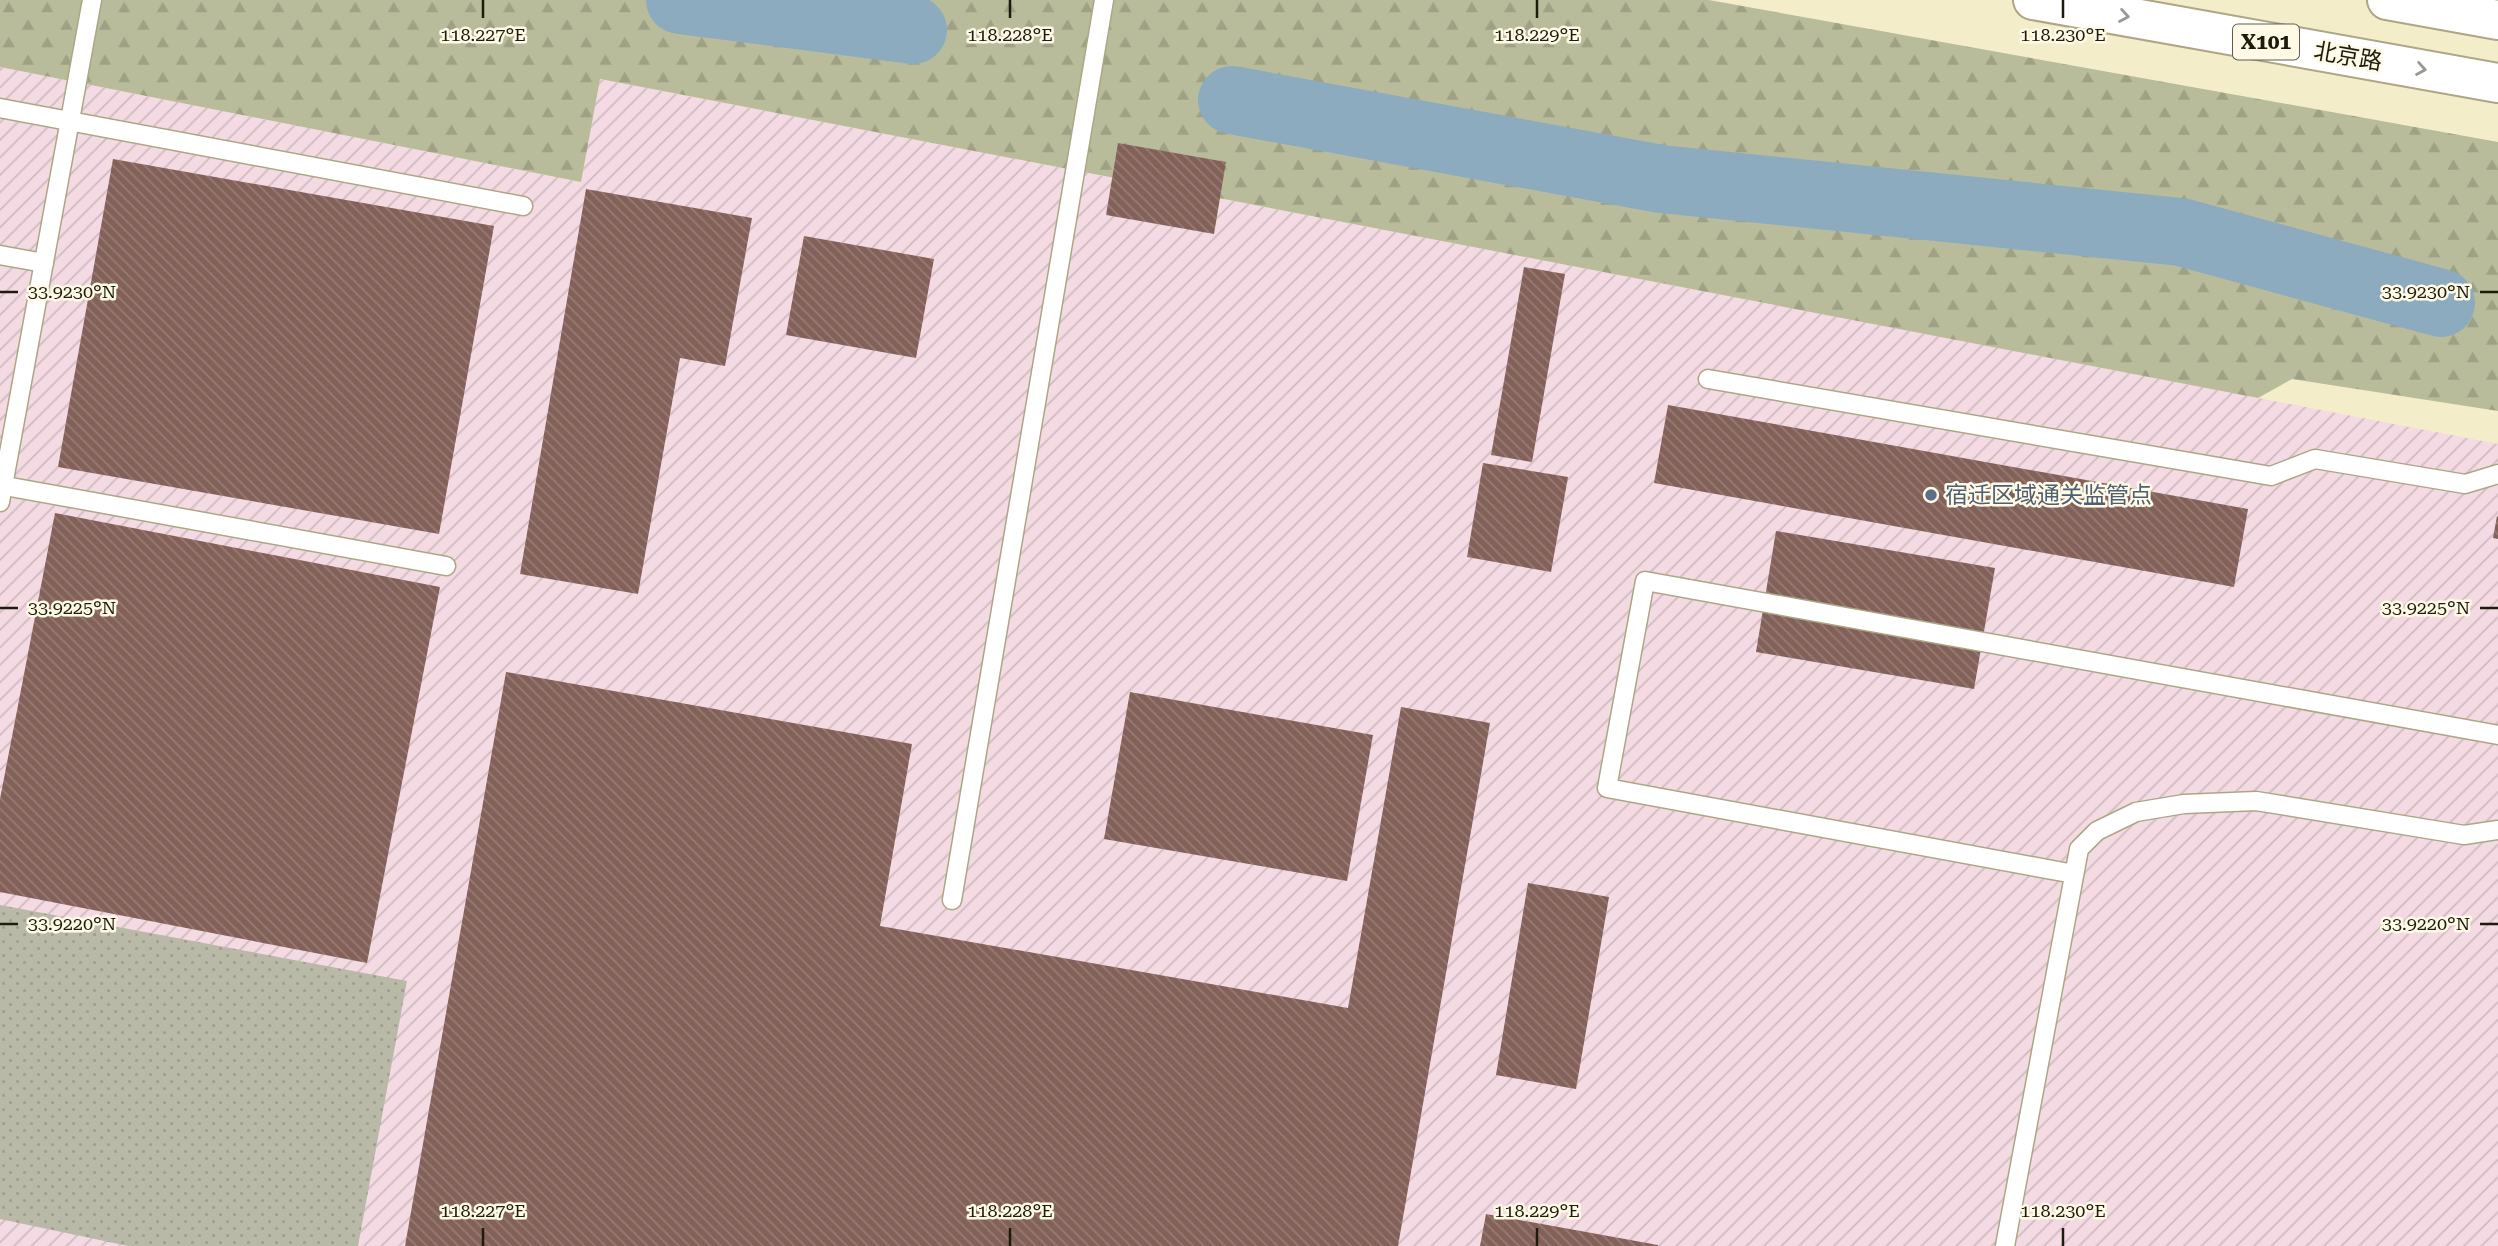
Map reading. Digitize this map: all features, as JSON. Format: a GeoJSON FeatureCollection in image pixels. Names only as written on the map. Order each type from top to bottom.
{"type":"FeatureCollection","features":[{"type":"Feature","properties":{"kind":"main road","name":"北京路"},"geometry":{"type":"LineString","coordinates":[[2033,0],[2498,83]]}},
{"type":"Feature","properties":{"kind":"main road"},"geometry":{"type":"LineString","coordinates":[[2387,0],[2498,20]]}},
{"type":"Feature","properties":{"kind":"lane"},"geometry":{"type":"LineString","coordinates":[[92,0],[1,491],[446,566]]}},
{"type":"Feature","properties":{"kind":"lane"},"geometry":{"type":"LineString","coordinates":[[952,900],[1104,0]]}},
{"type":"Feature","properties":{"kind":"lane"},"geometry":{"type":"LineString","coordinates":[[0,108],[523,206]]}},
{"type":"Feature","properties":{"kind":"lane"},"geometry":{"type":"LineString","coordinates":[[0,255],[44,263]]}},
{"type":"Feature","properties":{"kind":"lane"},"geometry":{"type":"LineString","coordinates":[[1708,379],[2272,476],[2315,458],[2465,484],[2498,474]]}},
{"type":"Feature","properties":{"kind":"lane"},"geometry":{"type":"LineString","coordinates":[[2074,874],[1607,788],[1645,580],[2498,736]]}},
{"type":"Feature","properties":{"kind":"lane"},"geometry":{"type":"LineString","coordinates":[[2005,1246],[2079,849],[2097,831],[2136,812],[2184,804],[2256,801],[2464,835],[2498,830]]}},
{"type":"Feature","properties":{"kind":"shaded area"},"geometry":{"type":"Polygon","coordinates":[[[0,67],[581,182],[599,79],[2498,444],[2498,1246],[0,1246],[0,67]]]}},
{"type":"Feature","properties":{"kind":"green space"},"geometry":{"type":"Polygon","coordinates":[[[0,0],[1709,0],[2498,142],[2498,411],[2292,379],[2258,398],[600,79],[581,182],[0,67],[0,0]]]}},
{"type":"Feature","properties":{"kind":"green space"},"geometry":{"type":"Polygon","coordinates":[[[0,905],[407,981],[358,1246],[128,1246],[0,1219],[0,905]]]}},
{"type":"Feature","properties":{"kind":"building"},"geometry":{"type":"Polygon","coordinates":[[[1118,143],[1226,162],[1214,234],[1106,215],[1118,143]]]}},
{"type":"Feature","properties":{"kind":"building"},"geometry":{"type":"Polygon","coordinates":[[[113,159],[494,226],[439,534],[58,467],[113,159]]]}},
{"type":"Feature","properties":{"kind":"building"},"geometry":{"type":"Polygon","coordinates":[[[586,189],[752,218],[725,366],[680,358],[638,594],[520,574],[586,189]]]}},
{"type":"Feature","properties":{"kind":"building"},"geometry":{"type":"Polygon","coordinates":[[[804,236],[934,259],[916,358],[786,335],[804,236]]]}},
{"type":"Feature","properties":{"kind":"building"},"geometry":{"type":"Polygon","coordinates":[[[1524,267],[1565,274],[1532,462],[1491,455],[1524,267]]]}},
{"type":"Feature","properties":{"kind":"building"},"geometry":{"type":"Polygon","coordinates":[[[1668,405],[2248,509],[2234,587],[1654,483],[1668,405]]]}},
{"type":"Feature","properties":{"kind":"building"},"geometry":{"type":"Polygon","coordinates":[[[1483,463],[1568,477],[1551,572],[1467,557],[1483,463]]]}},
{"type":"Feature","properties":{"kind":"building"},"geometry":{"type":"Polygon","coordinates":[[[55,513],[440,587],[367,963],[0,892],[0,799],[55,513]]]}},
{"type":"Feature","properties":{"kind":"building"},"geometry":{"type":"Polygon","coordinates":[[[2498,517],[2498,539],[2493,538],[2498,517]]]}},
{"type":"Feature","properties":{"kind":"building"},"geometry":{"type":"Polygon","coordinates":[[[1776,531],[1995,568],[1974,689],[1756,652],[1776,531]]]}},
{"type":"Feature","properties":{"kind":"building"},"geometry":{"type":"Polygon","coordinates":[[[506,672],[912,744],[880,926],[1348,1008],[1401,707],[1490,723],[1398,1246],[405,1246],[506,672]]]}},
{"type":"Feature","properties":{"kind":"building"},"geometry":{"type":"Polygon","coordinates":[[[1130,692],[1373,735],[1347,881],[1104,839],[1130,692]]]}},
{"type":"Feature","properties":{"kind":"building"},"geometry":{"type":"Polygon","coordinates":[[[1528,883],[1609,897],[1576,1089],[1496,1075],[1528,883]]]}},
{"type":"Feature","properties":{"kind":"building"},"geometry":{"type":"Polygon","coordinates":[[[1486,1214],[1658,1245],[1658,1246],[1480,1246],[1486,1214]]]}},
{"type":"Feature","properties":{"kind":"waterway"},"geometry":{"type":"LineString","coordinates":[[680,0],[913,30]]}},
{"type":"Feature","properties":{"kind":"waterway"},"geometry":{"type":"LineString","coordinates":[[1232,100],[1661,179],[2181,232],[2441,303]]}},
{"type":"Feature","properties":{"kind":"place","name":"宿迁区域通关监管点"},"geometry":{"type":"Point","coordinates":[1931,495]}}]}
